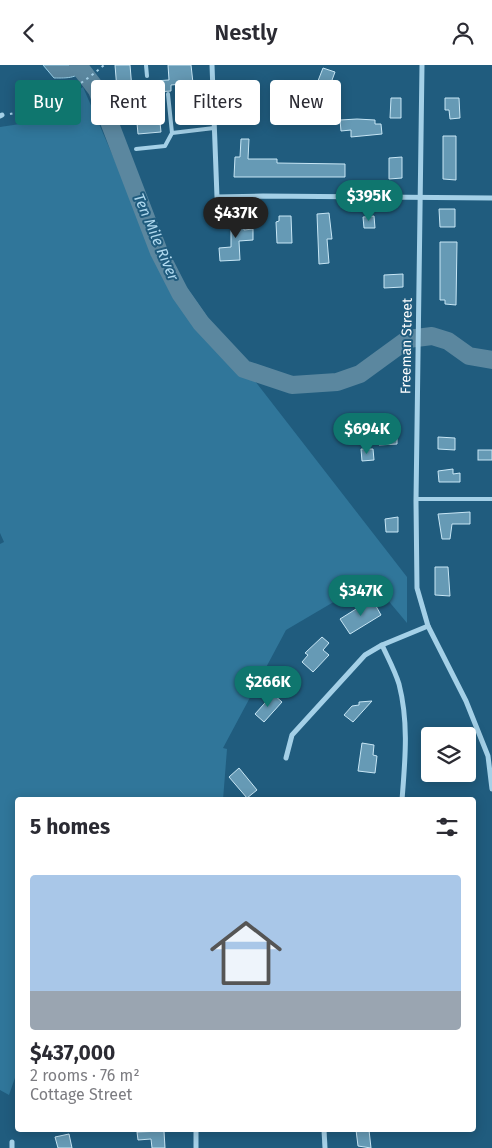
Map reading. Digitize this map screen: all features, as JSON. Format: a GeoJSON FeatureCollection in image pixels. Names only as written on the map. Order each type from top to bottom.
{"type":"FeatureCollection","features":[{"type":"Feature","properties":{"kind":"street"},"geometry":{"type":"LineString","coordinates":[[212,65],[216,197],[492,198]]}},
{"type":"Feature","properties":{"kind":"street","name":"Freeman Street"},"geometry":{"type":"LineString","coordinates":[[422,65],[416,588],[428,626],[478,730],[488,756],[492,789]]}},
{"type":"Feature","properties":{"kind":"street"},"geometry":{"type":"LineString","coordinates":[[286,758],[292,735],[365,655],[382,645],[428,626]]}},
{"type":"Feature","properties":{"kind":"street"},"geometry":{"type":"LineString","coordinates":[[382,645],[398,683],[404,707],[406,739],[402,797]]}},
{"type":"Feature","properties":{"kind":"street"},"geometry":{"type":"LineString","coordinates":[[196,1132],[196,1148]]}},
{"type":"Feature","properties":{"kind":"street"},"geometry":{"type":"LineString","coordinates":[[324,1132],[325,1148]]}},
{"type":"Feature","properties":{"kind":"street"},"geometry":{"type":"LineString","coordinates":[[12,1142],[12,1148]]}},
{"type":"Feature","properties":{"kind":"lane"},"geometry":{"type":"LineString","coordinates":[[146,65],[147,77]]}},
{"type":"Feature","properties":{"kind":"lane"},"geometry":{"type":"LineString","coordinates":[[136,149],[165,146],[172,133],[168,94]]}},
{"type":"Feature","properties":{"kind":"lane"},"geometry":{"type":"LineString","coordinates":[[172,133],[214,128]]}},
{"type":"Feature","properties":{"kind":"lane"},"geometry":{"type":"LineString","coordinates":[[416,499],[492,499]]}},
{"type":"Feature","properties":{"kind":"path"},"geometry":{"type":"LineString","coordinates":[[1,115],[30,109],[54,99],[74,88],[104,65]]}},
{"type":"Feature","properties":{"kind":"shaded area"},"geometry":{"type":"Polygon","coordinates":[[[43,65],[86,65],[77,75],[68,78],[54,78],[43,65]]]}},
{"type":"Feature","properties":{"kind":"shaded area"},"geometry":{"type":"Polygon","coordinates":[[[83,87],[91,105],[91,125],[99,125],[138,214],[156,243],[227,345],[407,577],[407,623],[371,580],[286,630],[223,748],[227,749],[223,797],[15,797],[15,1078],[9,1095],[0,1090],[0,544],[4,542],[0,533],[0,127],[15,125],[81,125],[81,88],[83,87]]]}},
{"type":"Feature","properties":{"kind":"building"},"geometry":{"type":"Polygon","coordinates":[[[115,65],[130,65],[131,80],[116,80],[115,65]]]}},
{"type":"Feature","properties":{"kind":"building"},"geometry":{"type":"Polygon","coordinates":[[[168,65],[191,65],[193,80],[175,80],[175,85],[171,85],[171,91],[165,91],[165,80],[169,80],[168,65]]]}},
{"type":"Feature","properties":{"kind":"building"},"geometry":{"type":"Polygon","coordinates":[[[323,68],[335,72],[332,80],[318,80],[323,68]]]}},
{"type":"Feature","properties":{"kind":"building"},"geometry":{"type":"Polygon","coordinates":[[[391,98],[401,98],[401,118],[390,118],[391,98]]]}},
{"type":"Feature","properties":{"kind":"building"},"geometry":{"type":"Polygon","coordinates":[[[445,98],[459,98],[460,118],[450,119],[449,110],[445,110],[445,98]]]}},
{"type":"Feature","properties":{"kind":"building"},"geometry":{"type":"Polygon","coordinates":[[[341,120],[375,120],[375,124],[381,124],[382,134],[351,137],[351,130],[341,131],[341,120]]]}},
{"type":"Feature","properties":{"kind":"building"},"geometry":{"type":"Polygon","coordinates":[[[137,125],[160,125],[161,132],[138,134],[137,125]]]}},
{"type":"Feature","properties":{"kind":"building"},"geometry":{"type":"Polygon","coordinates":[[[443,136],[456,136],[456,180],[443,179],[443,136]]]}},
{"type":"Feature","properties":{"kind":"building"},"geometry":{"type":"Polygon","coordinates":[[[241,139],[249,139],[248,159],[277,159],[277,163],[345,164],[345,177],[234,177],[235,157],[240,157],[241,139]]]}},
{"type":"Feature","properties":{"kind":"building"},"geometry":{"type":"Polygon","coordinates":[[[402,157],[402,178],[389,179],[389,158],[402,157]]]}},
{"type":"Feature","properties":{"kind":"building"},"geometry":{"type":"Polygon","coordinates":[[[439,209],[455,209],[455,227],[440,227],[439,209]]]}},
{"type":"Feature","properties":{"kind":"building"},"geometry":{"type":"Polygon","coordinates":[[[243,213],[244,230],[253,229],[253,240],[239,241],[240,260],[220,261],[219,248],[231,247],[231,214],[243,213]]]}},
{"type":"Feature","properties":{"kind":"building"},"geometry":{"type":"Polygon","coordinates":[[[329,213],[332,239],[327,239],[329,263],[319,264],[317,214],[329,213]]]}},
{"type":"Feature","properties":{"kind":"building"},"geometry":{"type":"Polygon","coordinates":[[[279,216],[291,216],[292,243],[277,243],[276,222],[279,221],[279,216]]]}},
{"type":"Feature","properties":{"kind":"building"},"geometry":{"type":"Polygon","coordinates":[[[374,216],[375,228],[364,228],[363,217],[374,216]]]}},
{"type":"Feature","properties":{"kind":"building"},"geometry":{"type":"Polygon","coordinates":[[[440,242],[457,242],[456,305],[445,304],[445,300],[440,300],[440,242]]]}},
{"type":"Feature","properties":{"kind":"building"},"geometry":{"type":"Polygon","coordinates":[[[403,274],[403,287],[384,288],[384,275],[403,274]]]}},
{"type":"Feature","properties":{"kind":"building"},"geometry":{"type":"Polygon","coordinates":[[[379,431],[397,431],[397,444],[379,445],[379,431]]]}},
{"type":"Feature","properties":{"kind":"building"},"geometry":{"type":"Polygon","coordinates":[[[438,437],[455,438],[455,450],[438,449],[438,437]]]}},
{"type":"Feature","properties":{"kind":"building"},"geometry":{"type":"Polygon","coordinates":[[[361,449],[373,449],[374,460],[362,461],[361,449]]]}},
{"type":"Feature","properties":{"kind":"building"},"geometry":{"type":"Polygon","coordinates":[[[478,450],[492,450],[492,460],[478,460],[478,450]]]}},
{"type":"Feature","properties":{"kind":"building"},"geometry":{"type":"Polygon","coordinates":[[[453,469],[453,474],[460,473],[460,482],[439,482],[438,471],[453,469]]]}},
{"type":"Feature","properties":{"kind":"building"},"geometry":{"type":"Polygon","coordinates":[[[470,512],[470,524],[452,524],[450,539],[442,539],[438,514],[470,512]]]}},
{"type":"Feature","properties":{"kind":"building"},"geometry":{"type":"Polygon","coordinates":[[[398,517],[398,532],[386,532],[385,519],[398,517]]]}},
{"type":"Feature","properties":{"kind":"building"},"geometry":{"type":"Polygon","coordinates":[[[435,567],[448,567],[450,596],[435,595],[435,567]]]}},
{"type":"Feature","properties":{"kind":"building"},"geometry":{"type":"Polygon","coordinates":[[[372,599],[381,615],[350,634],[340,619],[372,599]]]}},
{"type":"Feature","properties":{"kind":"building"},"geometry":{"type":"Polygon","coordinates":[[[322,637],[329,643],[323,650],[329,655],[313,672],[302,662],[308,655],[305,653],[322,637]]]}},
{"type":"Feature","properties":{"kind":"building"},"geometry":{"type":"Polygon","coordinates":[[[273,694],[282,702],[264,722],[255,714],[273,694]]]}},
{"type":"Feature","properties":{"kind":"building"},"geometry":{"type":"Polygon","coordinates":[[[372,701],[353,722],[344,715],[352,706],[359,705],[359,702],[372,701]]]}},
{"type":"Feature","properties":{"kind":"building"},"geometry":{"type":"Polygon","coordinates":[[[362,743],[374,745],[373,755],[377,756],[375,773],[358,771],[362,743]]]}},
{"type":"Feature","properties":{"kind":"building"},"geometry":{"type":"Polygon","coordinates":[[[239,768],[257,790],[246,797],[229,777],[239,768]]]}},
{"type":"Feature","properties":{"kind":"building"},"geometry":{"type":"Polygon","coordinates":[[[137,1132],[164,1132],[165,1148],[152,1148],[151,1139],[138,1140],[137,1132]]]}},
{"type":"Feature","properties":{"kind":"building"},"geometry":{"type":"Polygon","coordinates":[[[356,1132],[369,1132],[371,1148],[358,1146],[356,1132]]]}},
{"type":"Feature","properties":{"kind":"building"},"geometry":{"type":"Polygon","coordinates":[[[69,1134],[72,1148],[58,1148],[55,1137],[69,1134]]]}},
{"type":"Feature","properties":{"kind":"waterway","name":"Ten Mile River"},"geometry":{"type":"LineString","coordinates":[[78,65],[97,90],[159,252],[180,293],[201,323],[244,369],[292,385],[337,382],[360,374],[408,339],[432,336],[448,341],[469,356],[492,360]]}}]}
